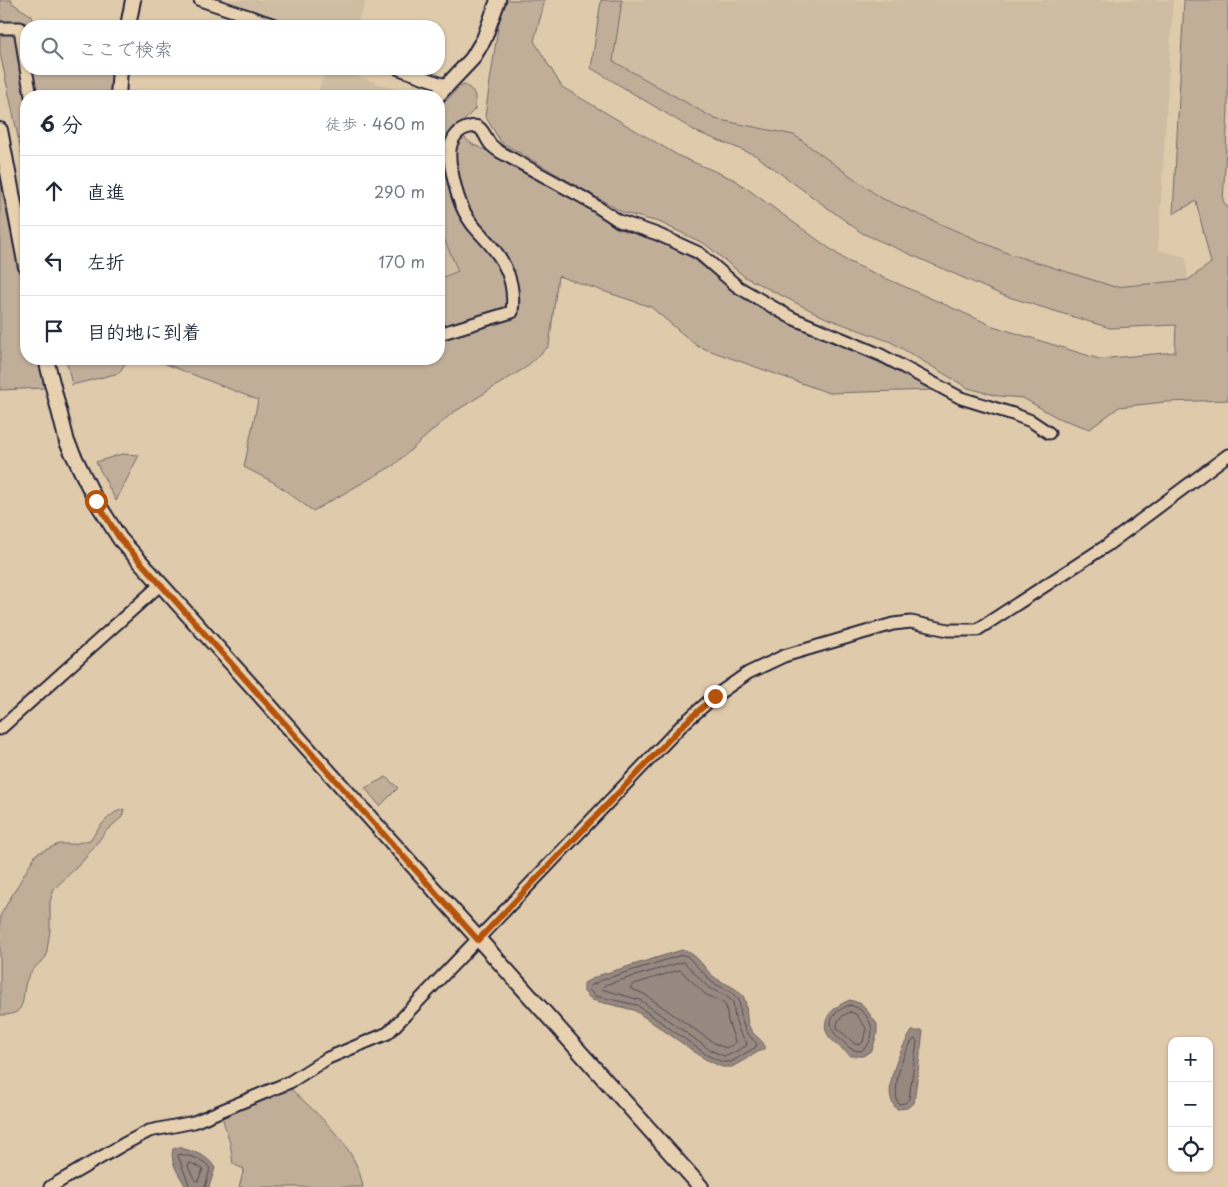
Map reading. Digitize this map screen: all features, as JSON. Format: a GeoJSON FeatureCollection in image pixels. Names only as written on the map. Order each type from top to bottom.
{"type":"FeatureCollection","features":[{"type":"Feature","properties":{"kind":"street"},"geometry":{"type":"LineString","coordinates":[[129,20],[133,0]]}},
{"type":"Feature","properties":{"kind":"street"},"geometry":{"type":"LineString","coordinates":[[200,0],[260,20]]}},
{"type":"Feature","properties":{"kind":"street"},"geometry":{"type":"LineString","coordinates":[[444,90],[472,60],[484,39],[498,0]]}},
{"type":"Feature","properties":{"kind":"street"},"geometry":{"type":"LineString","coordinates":[[0,28],[20,28]]}},
{"type":"Feature","properties":{"kind":"street"},"geometry":{"type":"LineString","coordinates":[[27,75],[30,90]]}},
{"type":"Feature","properties":{"kind":"street"},"geometry":{"type":"LineString","coordinates":[[118,90],[120,75]]}},
{"type":"Feature","properties":{"kind":"street"},"geometry":{"type":"LineString","coordinates":[[416,75],[448,86]]}},
{"type":"Feature","properties":{"kind":"street"},"geometry":{"type":"LineString","coordinates":[[445,332],[512,312],[511,282],[505,266],[463,210],[453,176],[450,158],[451,143],[457,134],[465,128],[474,126],[482,129],[491,145],[500,152],[584,198],[619,222],[657,234],[699,253],[738,287],[792,318],[881,355],[961,398],[1031,421],[1049,433]]}},
{"type":"Feature","properties":{"kind":"street"},"geometry":{"type":"LineString","coordinates":[[0,130],[20,235]]}},
{"type":"Feature","properties":{"kind":"street"},"geometry":{"type":"LineString","coordinates":[[48,365],[67,442],[96,501],[120,539],[701,1187]]}},
{"type":"Feature","properties":{"kind":"street"},"geometry":{"type":"LineString","coordinates":[[50,1187],[149,1131],[194,1122],[290,1082],[328,1058],[388,1033],[684,724],[715,696],[748,673],[784,656],[893,624],[910,622],[948,630],[977,630],[1106,546],[1228,456]]}},
{"type":"Feature","properties":{"kind":"street"},"geometry":{"type":"LineString","coordinates":[[0,729],[161,584]]}},
{"type":"Feature","properties":{"kind":"shaded area"},"geometry":{"type":"Polygon","coordinates":[[[0,0],[12,0],[12,3],[32,16],[32,20],[20,20],[20,75],[112,75],[112,90],[20,90],[20,146],[0,53],[0,0]]]}},
{"type":"Feature","properties":{"kind":"shaded area"},"geometry":{"type":"Polygon","coordinates":[[[224,0],[366,0],[358,20],[279,20],[224,0]]]}},
{"type":"Feature","properties":{"kind":"shaded area"},"geometry":{"type":"Polygon","coordinates":[[[505,0],[545,0],[534,41],[562,87],[679,156],[735,180],[847,261],[993,326],[1099,359],[1175,352],[1176,325],[1110,328],[1002,295],[862,233],[755,155],[697,132],[591,68],[601,0],[622,0],[613,61],[715,119],[794,135],[881,198],[1007,253],[1115,287],[1188,280],[1211,263],[1196,201],[1173,214],[1184,0],[1228,0],[1228,112],[1223,201],[1228,208],[1228,400],[1165,402],[1119,407],[1090,429],[1058,418],[1023,398],[998,396],[968,388],[891,342],[826,318],[745,277],[705,244],[659,222],[624,213],[501,142],[485,116],[500,14],[505,0]]]}},
{"type":"Feature","properties":{"kind":"shaded area"},"geometry":{"type":"Polygon","coordinates":[[[622,0],[1173,0],[1158,250],[1186,257],[1188,280],[1115,287],[1007,253],[881,198],[794,135],[715,119],[613,61],[622,0]]]}},
{"type":"Feature","properties":{"kind":"shaded area"},"geometry":{"type":"Polygon","coordinates":[[[324,75],[354,75],[397,90],[318,90],[324,75]]]}},
{"type":"Feature","properties":{"kind":"shaded area"},"geometry":{"type":"Polygon","coordinates":[[[465,85],[472,90],[475,109],[455,130],[472,144],[500,157],[581,202],[616,228],[655,239],[694,259],[733,291],[789,324],[880,363],[936,390],[829,393],[697,346],[651,307],[558,276],[549,346],[525,368],[451,414],[394,465],[313,511],[275,483],[244,467],[258,400],[168,365],[445,365],[445,276],[458,271],[445,241],[445,102],[459,87],[465,85]]]}},
{"type":"Feature","properties":{"kind":"shaded area"},"geometry":{"type":"Polygon","coordinates":[[[0,181],[20,276],[20,365],[39,365],[44,388],[0,390],[0,181]]]}},
{"type":"Feature","properties":{"kind":"shaded area"},"geometry":{"type":"Polygon","coordinates":[[[445,241],[458,271],[445,276],[445,241]]]}},
{"type":"Feature","properties":{"kind":"shaded area"},"geometry":{"type":"Polygon","coordinates":[[[67,365],[124,365],[119,373],[72,385],[67,365]]]}},
{"type":"Feature","properties":{"kind":"shaded area"},"geometry":{"type":"Polygon","coordinates":[[[122,454],[139,455],[116,501],[96,462],[122,454]]]}},
{"type":"Feature","properties":{"kind":"shaded area"},"geometry":{"type":"Polygon","coordinates":[[[386,777],[398,788],[380,806],[365,788],[386,777]]]}},
{"type":"Feature","properties":{"kind":"shaded area"},"geometry":{"type":"Polygon","coordinates":[[[124,809],[122,817],[106,831],[83,861],[54,889],[50,902],[50,930],[46,957],[28,977],[20,1008],[16,1012],[0,1015],[0,916],[36,854],[59,844],[73,844],[90,840],[109,817],[124,809]]]}},
{"type":"Feature","properties":{"kind":"shaded area"},"geometry":{"type":"Polygon","coordinates":[[[290,1088],[335,1132],[353,1158],[363,1187],[239,1187],[244,1169],[233,1164],[230,1143],[222,1117],[290,1088]]]}},
{"type":"Feature","properties":{"kind":"water"},"geometry":{"type":"Polygon","coordinates":[[[682,950],[692,954],[712,976],[734,988],[743,996],[749,1026],[765,1048],[732,1067],[722,1067],[705,1059],[634,1010],[592,1000],[584,992],[584,983],[600,975],[682,950]]]}},
{"type":"Feature","properties":{"kind":"water"},"geometry":{"type":"Polygon","coordinates":[[[850,1000],[862,1004],[877,1024],[877,1034],[872,1050],[863,1056],[851,1056],[831,1039],[825,1027],[831,1012],[850,1000]]]}},
{"type":"Feature","properties":{"kind":"water"},"geometry":{"type":"Polygon","coordinates":[[[912,1031],[923,1031],[914,1103],[907,1108],[897,1109],[892,1102],[891,1082],[902,1048],[912,1031]]]}},
{"type":"Feature","properties":{"kind":"water"},"geometry":{"type":"Polygon","coordinates":[[[178,1147],[199,1154],[212,1163],[215,1168],[209,1187],[186,1187],[172,1159],[173,1149],[178,1147]]]}},
{"type":"Feature","properties":{"kind":"route"},"geometry":{"type":"LineString","coordinates":[[96,501],[120,539],[478,940],[684,724],[715,696]]}}]}
